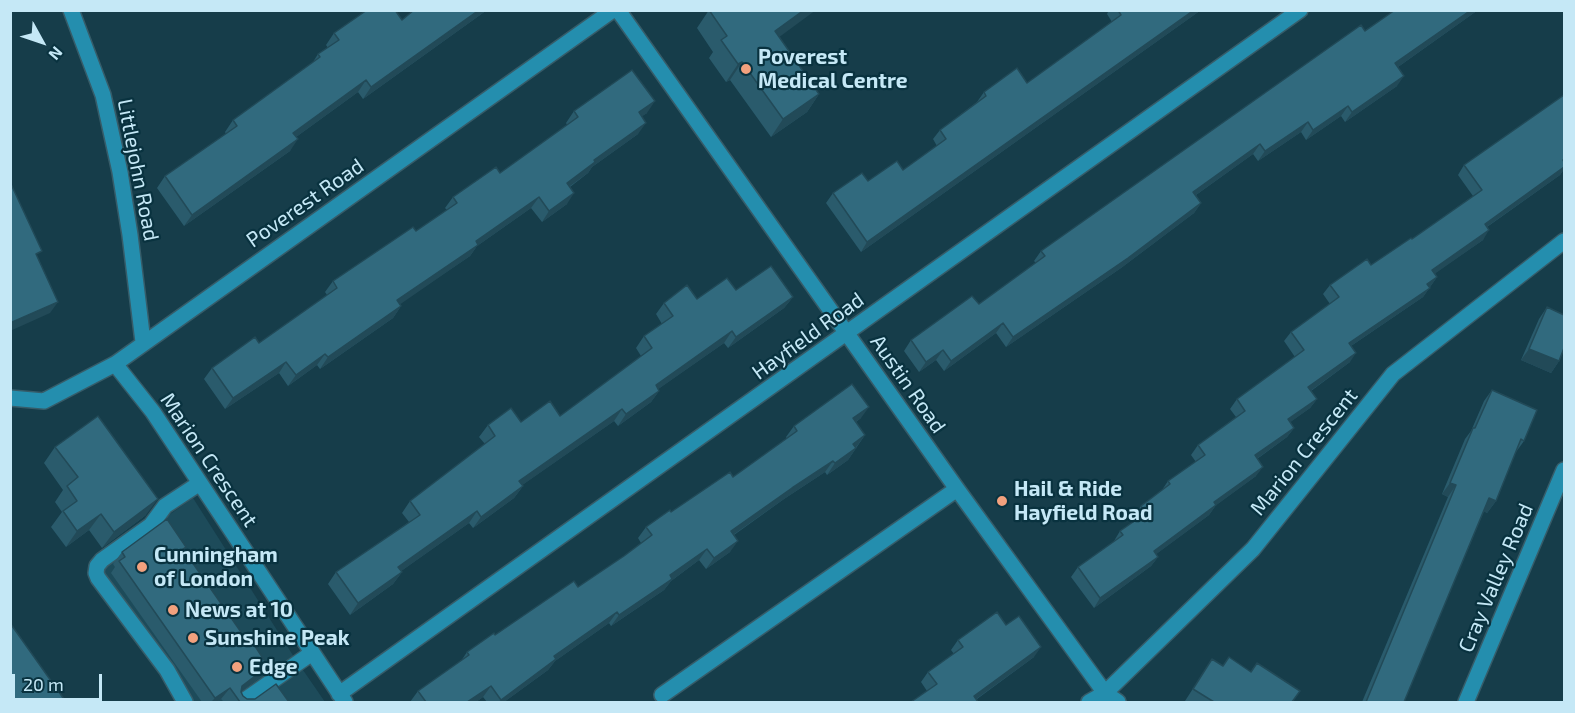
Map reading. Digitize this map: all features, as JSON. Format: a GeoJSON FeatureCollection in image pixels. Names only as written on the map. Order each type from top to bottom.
{"type":"FeatureCollection","features":[{"type":"Feature","properties":{"kind":"street","name":"Littlejohn Road"},"geometry":{"type":"LineString","coordinates":[[71,10],[103,95],[120,172],[143,342]]}},
{"type":"Feature","properties":{"kind":"street","name":"Poverest Road"},"geometry":{"type":"LineString","coordinates":[[10,398],[44,401],[115,364],[613,10]]}},
{"type":"Feature","properties":{"kind":"street","name":"Austin Road"},"geometry":{"type":"LineString","coordinates":[[618,10],[957,489],[1105,693],[1118,702]]}},
{"type":"Feature","properties":{"kind":"street","name":"Hayfield Road"},"geometry":{"type":"LineString","coordinates":[[342,698],[1300,10]]}},
{"type":"Feature","properties":{"kind":"street","name":"Marion Crescent"},"geometry":{"type":"LineString","coordinates":[[1089,702],[1105,693],[1253,549],[1393,374],[1564,242]]}},
{"type":"Feature","properties":{"kind":"street","name":"Marion Crescent"},"geometry":{"type":"LineString","coordinates":[[115,364],[153,412],[342,698]]}},
{"type":"Feature","properties":{"kind":"street","name":"Cray Valley Road"},"geometry":{"type":"LineString","coordinates":[[1466,702],[1564,470]]}},
{"type":"Feature","properties":{"kind":"street"},"geometry":{"type":"LineString","coordinates":[[185,702],[167,670],[96,573],[97,566],[102,560],[151,525],[165,506],[200,483]]}},
{"type":"Feature","properties":{"kind":"street"},"geometry":{"type":"LineString","coordinates":[[662,695],[957,489]]}},
{"type":"Feature","properties":{"kind":"street"},"geometry":{"type":"LineString","coordinates":[[242,702],[312,653]]}},
{"type":"Feature","properties":{"kind":"shaded area"},"geometry":{"type":"Polygon","coordinates":[[[193,498],[325,702],[194,702],[103,577],[101,565],[105,560],[193,498]]]}},
{"type":"Feature","properties":{"kind":"building"},"geometry":{"type":"Polygon","coordinates":[[[367,10],[395,10],[402,20],[414,10],[479,10],[371,87],[366,80],[293,133],[298,139],[192,215],[165,176],[237,126],[233,120],[320,57],[318,54],[339,40],[334,33],[367,10]]]}},
{"type":"Feature","properties":{"kind":"building"},"geometry":{"type":"Polygon","coordinates":[[[709,10],[804,10],[775,31],[819,94],[783,119],[742,62],[738,64],[721,40],[727,36],[709,10]]]}},
{"type":"Feature","properties":{"kind":"building"},"geometry":{"type":"Polygon","coordinates":[[[1118,10],[1194,10],[867,242],[833,193],[862,173],[868,181],[897,161],[903,170],[946,139],[940,130],[986,96],[984,92],[1017,68],[1027,83],[1121,15],[1118,10]]]}},
{"type":"Feature","properties":{"kind":"building"},"geometry":{"type":"Polygon","coordinates":[[[1395,10],[1471,10],[1395,63],[1404,76],[1352,112],[1348,106],[1313,130],[1308,122],[1265,151],[1260,144],[1193,192],[1201,203],[1128,258],[1013,337],[1003,323],[951,361],[943,350],[926,362],[911,340],[972,296],[979,304],[1045,256],[1041,251],[1361,25],[1365,31],[1395,10]]]}},
{"type":"Feature","properties":{"kind":"building"},"geometry":{"type":"Polygon","coordinates":[[[632,70],[655,101],[639,112],[646,123],[594,160],[595,162],[567,183],[574,193],[549,211],[539,197],[476,241],[478,245],[397,300],[401,306],[328,357],[325,354],[296,375],[286,362],[233,398],[212,368],[255,337],[259,343],[337,288],[333,281],[413,227],[416,231],[457,203],[453,197],[496,167],[500,173],[578,117],[574,111],[632,70]]]}},
{"type":"Feature","properties":{"kind":"building"},"geometry":{"type":"Polygon","coordinates":[[[1564,95],[1564,167],[1485,224],[1489,230],[1432,270],[1437,277],[1427,284],[1430,288],[1349,343],[1356,353],[1308,387],[1317,399],[1288,419],[1294,428],[1255,455],[1263,467],[1214,502],[1216,505],[1154,551],[1158,557],[1100,598],[1078,567],[1123,535],[1120,531],[1146,513],[1141,506],[1170,484],[1168,481],[1205,455],[1198,445],[1245,411],[1237,399],[1304,350],[1291,332],[1339,297],[1330,285],[1367,259],[1371,265],[1482,190],[1464,165],[1564,95]]]}},
{"type":"Feature","properties":{"kind":"building"},"geometry":{"type":"Polygon","coordinates":[[[10,182],[42,251],[36,254],[58,302],[10,323],[10,182]]]}},
{"type":"Feature","properties":{"kind":"building"},"geometry":{"type":"Polygon","coordinates":[[[771,266],[793,297],[736,337],[732,331],[656,385],[659,391],[626,414],[622,409],[519,481],[523,486],[481,517],[477,511],[398,567],[402,572],[358,603],[336,572],[420,515],[410,501],[495,436],[488,425],[511,408],[521,422],[550,401],[560,416],[652,348],[644,336],[673,316],[664,303],[687,285],[697,299],[727,278],[736,290],[771,266]]]}},
{"type":"Feature","properties":{"kind":"building"},"geometry":{"type":"Polygon","coordinates":[[[1547,307],[1564,315],[1564,348],[1559,361],[1529,349],[1547,307]]]}},
{"type":"Feature","properties":{"kind":"building"},"geometry":{"type":"Polygon","coordinates":[[[852,384],[869,407],[853,418],[865,435],[853,444],[856,448],[792,488],[731,531],[738,541],[714,558],[707,549],[670,575],[672,579],[619,615],[617,612],[554,656],[556,659],[501,700],[491,686],[467,702],[426,702],[418,691],[469,655],[467,652],[494,633],[495,635],[574,581],[578,587],[624,556],[652,535],[646,527],[730,472],[733,477],[797,431],[794,426],[852,384]]]}},
{"type":"Feature","properties":{"kind":"building"},"geometry":{"type":"Polygon","coordinates":[[[1492,390],[1537,410],[1524,441],[1521,439],[1496,501],[1489,498],[1404,702],[1366,702],[1456,485],[1450,483],[1492,390]]]}},
{"type":"Feature","properties":{"kind":"building"},"geometry":{"type":"Polygon","coordinates":[[[98,416],[158,499],[114,532],[101,514],[77,531],[63,511],[77,501],[67,486],[78,477],[55,447],[98,416]]]}},
{"type":"Feature","properties":{"kind":"building"},"geometry":{"type":"Polygon","coordinates":[[[167,519],[186,547],[183,549],[248,642],[251,640],[268,666],[242,686],[243,696],[247,699],[255,699],[276,684],[289,702],[240,702],[230,688],[215,698],[119,561],[125,557],[122,552],[167,519]]]}},
{"type":"Feature","properties":{"kind":"building"},"geometry":{"type":"Polygon","coordinates":[[[997,612],[1006,625],[1019,616],[1041,647],[974,696],[978,702],[911,702],[937,684],[928,672],[963,647],[958,640],[997,612]]]}},
{"type":"Feature","properties":{"kind":"building"},"geometry":{"type":"Polygon","coordinates":[[[10,623],[66,702],[10,702],[10,623]]]}},
{"type":"Feature","properties":{"kind":"building"},"geometry":{"type":"Polygon","coordinates":[[[1229,657],[1251,672],[1257,663],[1300,691],[1292,702],[1214,702],[1193,689],[1212,659],[1223,666],[1229,657]]]}},
{"type":"Feature","properties":{"kind":"place","name":"Poverest Medical Centre"},"geometry":{"type":"Point","coordinates":[746,69]}},
{"type":"Feature","properties":{"kind":"place","name":"Hail & Ride Hayfield Road"},"geometry":{"type":"Point","coordinates":[1002,501]}},
{"type":"Feature","properties":{"kind":"place","name":"Cunningham of London"},"geometry":{"type":"Point","coordinates":[142,567]}},
{"type":"Feature","properties":{"kind":"place","name":"News at 10"},"geometry":{"type":"Point","coordinates":[173,610]}},
{"type":"Feature","properties":{"kind":"place","name":"Sunshine Peak"},"geometry":{"type":"Point","coordinates":[193,638]}},
{"type":"Feature","properties":{"kind":"place","name":"Edge"},"geometry":{"type":"Point","coordinates":[237,667]}}]}
